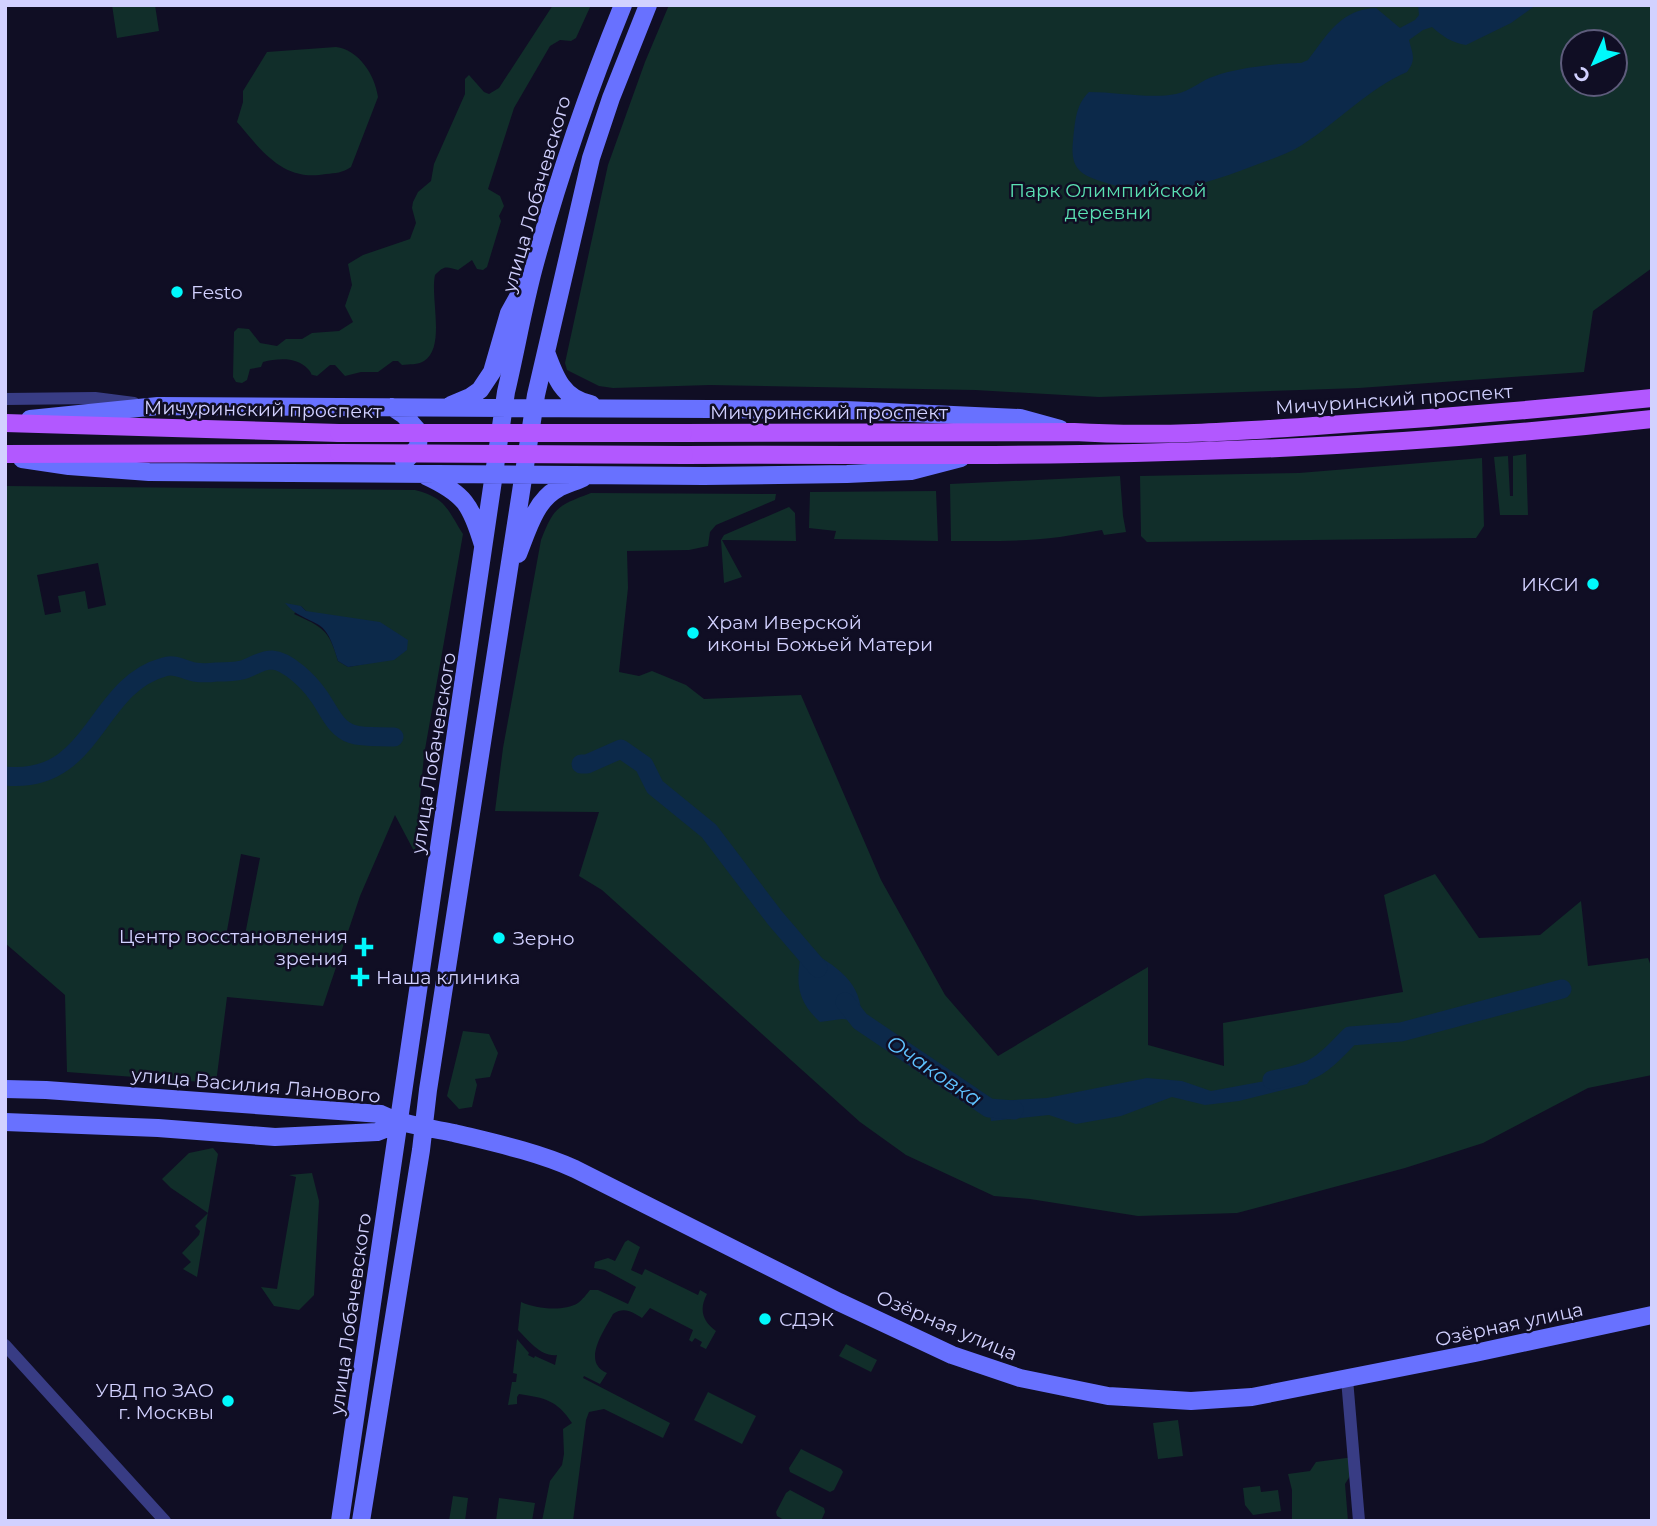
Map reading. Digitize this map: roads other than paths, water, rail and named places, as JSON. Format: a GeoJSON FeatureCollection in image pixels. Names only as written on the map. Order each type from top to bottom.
{"type":"FeatureCollection","features":[{"type":"Feature","properties":{"kind":"main road","name":"улица Лобачевского"},"geometry":{"type":"LineString","coordinates":[[340,1521],[504,409],[534,267],[588,93],[623,5]]}},
{"type":"Feature","properties":{"kind":"main road"},"geometry":{"type":"LineString","coordinates":[[361,1521],[534,409],[591,158],[611,98],[648,5]]}},
{"type":"Feature","properties":{"kind":"main road"},"geometry":{"type":"LineString","coordinates":[[448,406],[480,390],[492,372],[509,313],[534,267]]}},
{"type":"Feature","properties":{"kind":"main road"},"geometry":{"type":"LineString","coordinates":[[546,352],[554,373],[569,395],[578,401],[612,408]]}},
{"type":"Feature","properties":{"kind":"main road","name":"Мичуринский проспект"},"geometry":{"type":"LineString","coordinates":[[6,423],[339,433],[1074,432],[1118,435],[1270,429],[1540,410],[1652,398]]}},
{"type":"Feature","properties":{"kind":"main road"},"geometry":{"type":"LineString","coordinates":[[6,423],[54,415],[158,406],[448,406],[504,409],[846,410],[1020,418],[1074,432]]}},
{"type":"Feature","properties":{"kind":"main road"},"geometry":{"type":"LineString","coordinates":[[388,474],[414,454],[419,440],[415,425],[392,407]]}},
{"type":"Feature","properties":{"kind":"main road"},"geometry":{"type":"LineString","coordinates":[[636,474],[614,461],[606,448],[605,440],[614,420],[637,408]]}},
{"type":"Feature","properties":{"kind":"main road"},"geometry":{"type":"LineString","coordinates":[[5,455],[1132,453],[1347,444],[1652,419]]}},
{"type":"Feature","properties":{"kind":"main road"},"geometry":{"type":"LineString","coordinates":[[5,455],[69,467],[149,472],[704,476],[911,471],[978,454]]}},
{"type":"Feature","properties":{"kind":"main road"},"geometry":{"type":"LineString","coordinates":[[420,473],[461,496],[474,514],[485,551]]}},
{"type":"Feature","properties":{"kind":"main road"},"geometry":{"type":"LineString","coordinates":[[508,576],[530,525],[546,499],[555,490],[591,474]]}},
{"type":"Feature","properties":{"kind":"main road","name":"улица Василия Ланового"},"geometry":{"type":"LineString","coordinates":[[5,1089],[380,1114],[400,1123]]}},
{"type":"Feature","properties":{"kind":"main road","name":"улица Василия Ланового"},"geometry":{"type":"LineString","coordinates":[[5,1122],[158,1128],[275,1137],[377,1132],[400,1123]]}},
{"type":"Feature","properties":{"kind":"main road","name":"Озёрная улица"},"geometry":{"type":"LineString","coordinates":[[400,1123],[516,1148],[560,1162],[922,1341],[976,1364],[1020,1378],[1108,1396],[1191,1401],[1252,1397],[1652,1315]]}},
{"type":"Feature","properties":{"kind":"street"},"geometry":{"type":"LineString","coordinates":[[5,399],[95,398],[158,406]]}},
{"type":"Feature","properties":{"kind":"street"},"geometry":{"type":"LineString","coordinates":[[5,1345],[165,1521]]}},
{"type":"Feature","properties":{"kind":"street"},"geometry":{"type":"LineString","coordinates":[[1347,1379],[1359,1521]]}},
{"type":"Feature","properties":{"kind":"water"},"geometry":{"type":"Polygon","coordinates":[[[1418,5],[1536,5],[1511,23],[1466,45],[1448,39],[1432,27],[1423,30],[1409,40],[1413,60],[1407,72],[1379,87],[1297,148],[1235,173],[1180,188],[1142,190],[1095,179],[1083,173],[1075,164],[1072,150],[1075,121],[1078,109],[1089,92],[1145,96],[1181,93],[1210,78],[1234,71],[1301,63],[1308,60],[1336,25],[1353,13],[1376,8],[1400,28],[1419,15],[1418,5]]]}},
{"type":"Feature","properties":{"kind":"water"},"geometry":{"type":"Polygon","coordinates":[[[285,603],[301,606],[306,611],[380,622],[408,640],[407,650],[394,660],[348,667],[338,661],[323,628],[296,613],[285,603]]]}},
{"type":"Feature","properties":{"kind":"water"},"geometry":{"type":"Polygon","coordinates":[[[802,948],[835,967],[852,985],[861,1008],[860,1021],[842,1019],[820,1022],[812,1014],[799,989],[802,948]]]}},
{"type":"Feature","properties":{"kind":"water"},"geometry":{"type":"Polygon","coordinates":[[[1319,1067],[1307,1084],[1239,1101],[1205,1105],[1172,1097],[1121,1116],[1076,1124],[1049,1115],[991,1121],[989,1108],[997,1101],[1047,1098],[1147,1078],[1182,1081],[1211,1091],[1297,1075],[1319,1067]]]}},
{"type":"Feature","properties":{"kind":"waterway","name":"Очаковка"},"geometry":{"type":"LineString","coordinates":[[5,776],[35,775],[58,765],[76,750],[122,693],[141,678],[168,666],[208,673],[239,671],[264,661],[278,661],[298,673],[309,684],[336,722],[346,731],[362,736],[394,737]]}},
{"type":"Feature","properties":{"kind":"waterway","name":"Очаковка"},"geometry":{"type":"LineString","coordinates":[[581,764],[587,764],[621,749],[644,765],[655,787],[709,831],[775,918],[818,968]]}},
{"type":"Feature","properties":{"kind":"waterway","name":"Очаковка"},"geometry":{"type":"LineString","coordinates":[[1272,1080],[1316,1067],[1350,1036],[1401,1032],[1562,989]]}},
{"type":"Feature","properties":{"kind":"waterway","name":"Очаковка"},"geometry":{"type":"LineString","coordinates":[[845,1002],[860,1021],[989,1108],[1014,1110]]}},
{"type":"Feature","properties":{"kind":"place","name":"Festo"},"geometry":{"type":"Point","coordinates":[177,292]}},
{"type":"Feature","properties":{"kind":"place","name":"ИКСИ"},"geometry":{"type":"Point","coordinates":[1593,584]}},
{"type":"Feature","properties":{"kind":"place","name":"Храм Иверской иконы Божьей Матери"},"geometry":{"type":"Point","coordinates":[693,633]}},
{"type":"Feature","properties":{"kind":"place","name":"Зерно"},"geometry":{"type":"Point","coordinates":[499,938]}},
{"type":"Feature","properties":{"kind":"place","name":"Центр восстановления зрения"},"geometry":{"type":"Point","coordinates":[364,947]}},
{"type":"Feature","properties":{"kind":"place","name":"Наша клиника"},"geometry":{"type":"Point","coordinates":[360,977]}},
{"type":"Feature","properties":{"kind":"place","name":"СДЭК"},"geometry":{"type":"Point","coordinates":[765,1319]}},
{"type":"Feature","properties":{"kind":"place","name":"УВД по ЗАО г. Москвы"},"geometry":{"type":"Point","coordinates":[228,1401]}},
{"type":"Feature","properties":{"kind":"park label","name":"Парк Олимпийской деревни"},"geometry":{"type":"Point","coordinates":[1108,201]}}]}
